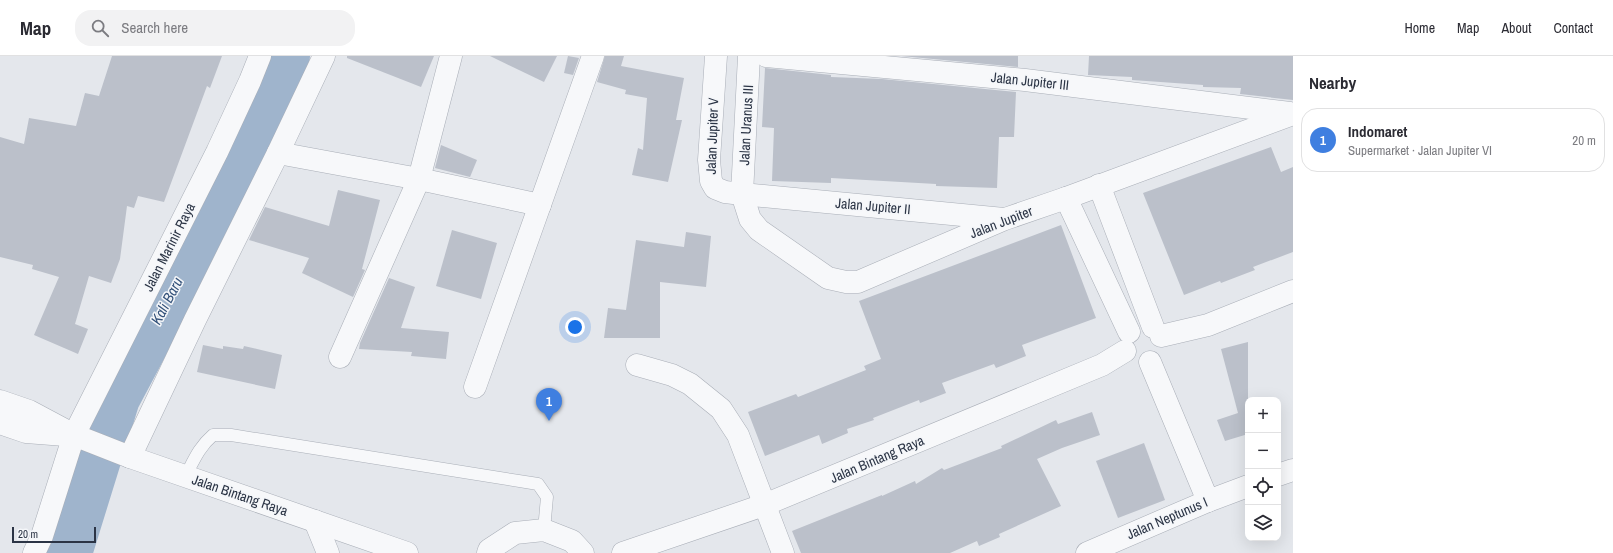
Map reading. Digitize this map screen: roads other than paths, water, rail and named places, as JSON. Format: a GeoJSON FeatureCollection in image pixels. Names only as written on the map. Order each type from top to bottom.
{"type":"FeatureCollection","features":[{"type":"Feature","properties":{"kind":"street","name":"Jalan Marinir Raya"},"geometry":{"type":"LineString","coordinates":[[34,553],[42,536],[77,436],[250,82],[260,56]]}},
{"type":"Feature","properties":{"kind":"street"},"geometry":{"type":"LineString","coordinates":[[126,455],[278,153],[324,56]]}},
{"type":"Feature","properties":{"kind":"street"},"geometry":{"type":"LineString","coordinates":[[340,357],[419,179],[451,56]]}},
{"type":"Feature","properties":{"kind":"street"},"geometry":{"type":"LineString","coordinates":[[475,387],[592,56]]}},
{"type":"Feature","properties":{"kind":"street","name":"Jalan Jupiter V"},"geometry":{"type":"LineString","coordinates":[[716,56],[709,160],[711,181],[715,188],[725,192],[742,194]]}},
{"type":"Feature","properties":{"kind":"street","name":"Jalan Uranus III"},"geometry":{"type":"LineString","coordinates":[[742,194],[749,56]]}},
{"type":"Feature","properties":{"kind":"street","name":"Jalan Jupiter III"},"geometry":{"type":"LineString","coordinates":[[766,56],[1025,80],[1293,114]]}},
{"type":"Feature","properties":{"kind":"street","name":"Jalan Jupiter"},"geometry":{"type":"LineString","coordinates":[[742,194],[750,219],[759,230],[828,278],[846,282],[858,282],[1005,219],[1293,114]]}},
{"type":"Feature","properties":{"kind":"street"},"geometry":{"type":"LineString","coordinates":[[278,153],[419,179],[540,205]]}},
{"type":"Feature","properties":{"kind":"street"},"geometry":{"type":"LineString","coordinates":[[1066,198],[1127,342],[1130,359],[1142,364],[1150,362],[1157,358],[1161,352],[1157,331],[1099,185]]}},
{"type":"Feature","properties":{"kind":"street","name":"Jalan Jupiter II"},"geometry":{"type":"LineString","coordinates":[[742,194],[1005,219]]}},
{"type":"Feature","properties":{"kind":"street"},"geometry":{"type":"LineString","coordinates":[[1127,342],[1140,327],[1157,331],[1208,325],[1293,291]]}},
{"type":"Feature","properties":{"kind":"street","name":"Jalan Bintang Raya"},"geometry":{"type":"LineString","coordinates":[[623,553],[764,505],[1102,365],[1127,342]]}},
{"type":"Feature","properties":{"kind":"street"},"geometry":{"type":"LineString","coordinates":[[1150,362],[1208,501]]}},
{"type":"Feature","properties":{"kind":"street"},"geometry":{"type":"LineString","coordinates":[[637,365],[672,375],[690,384],[721,409],[738,435],[783,553]]}},
{"type":"Feature","properties":{"kind":"street","name":"Jalan Bintang Raya"},"geometry":{"type":"LineString","coordinates":[[0,401],[29,411],[77,436],[126,455],[407,553]]}},
{"type":"Feature","properties":{"kind":"street","name":"Jalan Bintang Raya"},"geometry":{"type":"LineString","coordinates":[[0,423],[26,432],[77,436]]}},
{"type":"Feature","properties":{"kind":"street"},"geometry":{"type":"LineString","coordinates":[[1281,474],[1293,470]]}},
{"type":"Feature","properties":{"kind":"street","name":"Jalan Neptunus I"},"geometry":{"type":"LineString","coordinates":[[1087,553],[1208,501],[1245,487]]}},
{"type":"Feature","properties":{"kind":"street"},"geometry":{"type":"LineString","coordinates":[[315,521],[328,553]]}},
{"type":"Feature","properties":{"kind":"street"},"geometry":{"type":"LineString","coordinates":[[488,553],[489,550],[515,533],[544,530],[572,541],[583,553]]}},
{"type":"Feature","properties":{"kind":"lane"},"geometry":{"type":"LineString","coordinates":[[185,476],[201,446],[208,439],[213,435],[231,435],[538,484],[547,497],[544,530]]}},
{"type":"Feature","properties":{"kind":"waterway","name":"Kali Baru"},"geometry":{"type":"LineString","coordinates":[[67,553],[115,398],[266,114],[285,56]]}},
{"type":"Feature","properties":{"kind":"place","name":"Indomaret"},"geometry":{"type":"Point","coordinates":[549,421]}}]}
